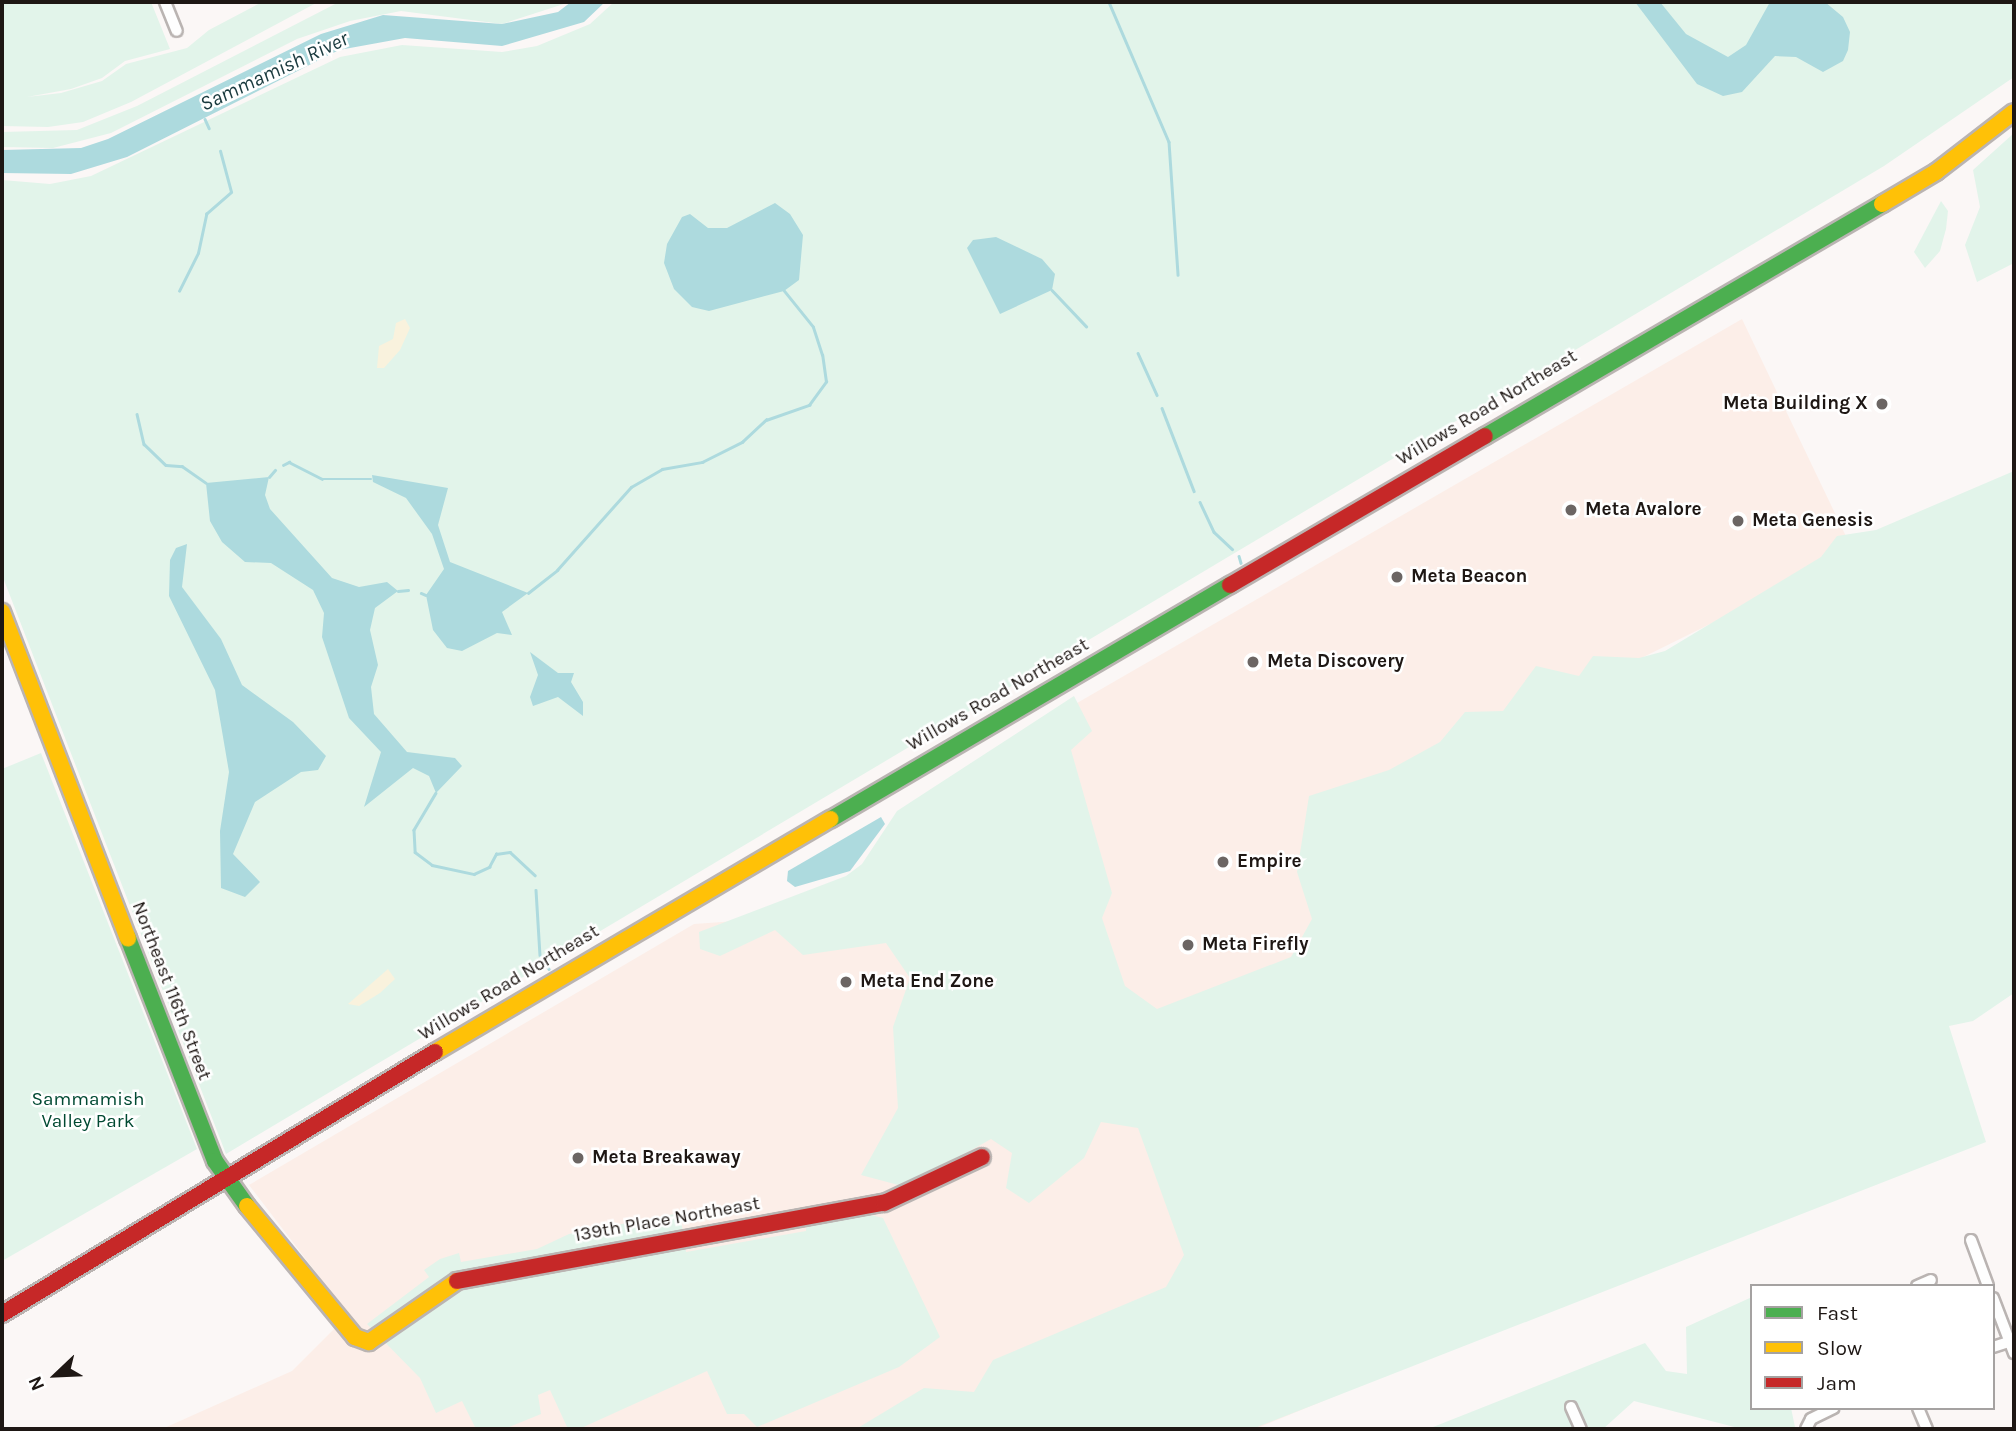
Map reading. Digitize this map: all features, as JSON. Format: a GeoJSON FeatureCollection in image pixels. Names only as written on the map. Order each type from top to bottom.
{"type":"FeatureCollection","features":[{"type":"Feature","properties":{"kind":"main road","name":"Willows Road Northeast"},"geometry":{"type":"LineString","coordinates":[[2,1314],[224,1177],[1936,172],[2014,112]]}},
{"type":"Feature","properties":{"kind":"main road","name":"Northeast 116th Street"},"geometry":{"type":"LineString","coordinates":[[2,612],[224,1177],[355,1337],[369,1342]]}},
{"type":"Feature","properties":{"kind":"main road","name":"139th Place Northeast"},"geometry":{"type":"LineString","coordinates":[[369,1342],[435,1291],[467,1276],[884,1203],[982,1157]]}},
{"type":"Feature","properties":{"kind":"street"},"geometry":{"type":"LineString","coordinates":[[164,2],[177,30]]}},
{"type":"Feature","properties":{"kind":"street"},"geometry":{"type":"LineString","coordinates":[[1970,1240],[1987,1284]]}},
{"type":"Feature","properties":{"kind":"street"},"geometry":{"type":"LineString","coordinates":[[1922,1284],[1931,1280]]}},
{"type":"Feature","properties":{"kind":"street"},"geometry":{"type":"LineString","coordinates":[[1995,1303],[2012,1341],[2014,1353]]}},
{"type":"Feature","properties":{"kind":"street"},"geometry":{"type":"LineString","coordinates":[[1995,1346],[2012,1341]]}},
{"type":"Feature","properties":{"kind":"street"},"geometry":{"type":"LineString","coordinates":[[1571,1407],[1581,1429]]}},
{"type":"Feature","properties":{"kind":"street"},"geometry":{"type":"LineString","coordinates":[[1806,1427],[1831,1410]]}},
{"type":"Feature","properties":{"kind":"street"},"geometry":{"type":"LineString","coordinates":[[1919,1410],[1927,1429]]}},
{"type":"Feature","properties":{"kind":"shaded area"},"geometry":{"type":"Polygon","coordinates":[[[1742,319],[1854,553],[1332,811],[1411,1365],[1255,1429],[162,1429],[292,1371],[334,1329],[344,1309],[249,1185],[694,924],[909,909],[1032,729],[1742,319]]]}},
{"type":"Feature","properties":{"kind":"green space"},"geometry":{"type":"Polygon","coordinates":[[[2,2],[151,2],[170,49],[125,61],[102,78],[71,89],[27,97],[61,93],[102,81],[126,64],[187,48],[209,30],[262,2],[318,2],[131,102],[83,122],[48,127],[2,126],[2,2]]]}},
{"type":"Feature","properties":{"kind":"green space"},"geometry":{"type":"Polygon","coordinates":[[[339,2],[570,2],[502,24],[401,11],[350,21],[297,39],[111,133],[53,148],[2,147],[2,132],[77,130],[137,106],[339,2]]]}},
{"type":"Feature","properties":{"kind":"green space"},"geometry":{"type":"Polygon","coordinates":[[[614,2],[2014,2],[2014,77],[1884,166],[226,1154],[2,575],[2,180],[50,184],[91,176],[340,57],[402,45],[502,52],[537,46],[590,24],[614,2]]]}},
{"type":"Feature","properties":{"kind":"green space"},"geometry":{"type":"Polygon","coordinates":[[[2014,133],[2014,263],[1977,282],[1965,245],[1980,207],[1973,170],[2014,133]]]}},
{"type":"Feature","properties":{"kind":"green space"},"geometry":{"type":"Polygon","coordinates":[[[1941,201],[1948,211],[1946,229],[1940,251],[1925,268],[1914,252],[1941,201]]]}},
{"type":"Feature","properties":{"kind":"green space"},"geometry":{"type":"Polygon","coordinates":[[[2014,471],[2014,993],[1973,1021],[1949,1026],[1986,1142],[1252,1429],[856,1429],[924,1388],[974,1392],[993,1360],[1166,1287],[1184,1255],[1138,1128],[1101,1122],[1084,1158],[1029,1203],[1006,1188],[1012,1153],[991,1139],[906,1187],[861,1175],[898,1108],[893,1027],[910,978],[886,943],[803,955],[775,930],[720,956],[700,949],[699,932],[846,876],[862,864],[897,811],[1074,696],[1092,731],[1071,750],[1112,893],[1102,918],[1125,986],[1157,1009],[1291,957],[1312,919],[1297,872],[1309,796],[1389,770],[1440,742],[1465,712],[1503,711],[1536,666],[1579,676],[1593,656],[1639,658],[1665,651],[1821,557],[1837,536],[1876,530],[2014,471]]]}},
{"type":"Feature","properties":{"kind":"green space","name":"Sammamish Valley Park"},"geometry":{"type":"Polygon","coordinates":[[[41,753],[197,1149],[2,1261],[2,769],[41,753]]]}},
{"type":"Feature","properties":{"kind":"green space"},"geometry":{"type":"Polygon","coordinates":[[[680,1213],[686,1252],[806,1231],[806,1223],[867,1214],[883,1218],[940,1337],[899,1367],[757,1427],[744,1414],[727,1414],[707,1371],[579,1429],[568,1429],[550,1390],[538,1395],[541,1414],[504,1429],[476,1429],[462,1401],[436,1413],[420,1378],[367,1324],[429,1277],[424,1270],[440,1259],[459,1253],[461,1262],[537,1249],[569,1234],[680,1213]]]}},
{"type":"Feature","properties":{"kind":"green space"},"geometry":{"type":"Polygon","coordinates":[[[1750,1298],[1750,1410],[1791,1410],[1795,1427],[1742,1429],[1634,1401],[1603,1429],[1428,1429],[1645,1343],[1666,1371],[1687,1374],[1686,1327],[1750,1298]]]}},
{"type":"Feature","properties":{"kind":"sand"},"geometry":{"type":"Polygon","coordinates":[[[405,319],[410,328],[400,350],[384,368],[377,368],[379,346],[393,339],[396,323],[405,319]]]}},
{"type":"Feature","properties":{"kind":"sand"},"geometry":{"type":"Polygon","coordinates":[[[388,969],[395,979],[380,993],[359,1006],[348,1004],[388,969]]]}},
{"type":"Feature","properties":{"kind":"water","name":"Sammamish River"},"geometry":{"type":"Polygon","coordinates":[[[571,2],[605,2],[584,22],[502,46],[405,38],[339,50],[127,157],[71,174],[2,173],[2,150],[81,148],[108,139],[321,34],[383,15],[502,24],[558,12],[571,2]]]}},
{"type":"Feature","properties":{"kind":"water"},"geometry":{"type":"Polygon","coordinates":[[[1635,2],[1660,2],[1686,34],[1728,57],[1746,45],[1770,2],[1825,2],[1843,17],[1850,32],[1848,50],[1843,61],[1823,72],[1796,57],[1775,56],[1742,92],[1723,96],[1697,84],[1635,2]]]}},
{"type":"Feature","properties":{"kind":"water"},"geometry":{"type":"Polygon","coordinates":[[[775,203],[790,214],[803,235],[799,280],[784,291],[709,311],[692,307],[674,289],[664,263],[667,244],[682,217],[690,214],[708,228],[727,228],[775,203]]]}},
{"type":"Feature","properties":{"kind":"water"},"geometry":{"type":"Polygon","coordinates":[[[996,237],[1042,259],[1055,274],[1052,290],[1000,314],[967,248],[973,240],[996,237]]]}},
{"type":"Feature","properties":{"kind":"water"},"geometry":{"type":"Polygon","coordinates":[[[372,475],[448,488],[438,525],[450,562],[528,593],[502,612],[512,635],[497,633],[462,651],[447,648],[433,630],[426,595],[444,569],[432,534],[406,498],[373,482],[372,475]]]}},
{"type":"Feature","properties":{"kind":"water"},"geometry":{"type":"Polygon","coordinates":[[[269,477],[265,495],[270,509],[332,578],[359,587],[387,582],[398,591],[375,608],[370,630],[378,665],[371,687],[374,714],[407,752],[455,758],[462,766],[436,793],[429,776],[413,768],[364,807],[381,752],[349,718],[322,637],[324,613],[313,590],[271,563],[245,562],[222,542],[210,521],[206,483],[269,477]]]}},
{"type":"Feature","properties":{"kind":"water"},"geometry":{"type":"Polygon","coordinates":[[[187,544],[182,587],[221,639],[242,685],[293,722],[326,756],[318,770],[301,772],[255,802],[233,854],[260,882],[245,897],[221,888],[220,831],[229,772],[215,690],[169,596],[170,560],[176,548],[187,544]]]}},
{"type":"Feature","properties":{"kind":"water"},"geometry":{"type":"Polygon","coordinates":[[[530,652],[558,673],[574,673],[571,682],[583,702],[583,716],[558,697],[533,706],[530,697],[538,675],[530,652]]]}},
{"type":"Feature","properties":{"kind":"water"},"geometry":{"type":"Polygon","coordinates":[[[881,817],[885,824],[850,871],[795,887],[787,881],[788,871],[881,817]]]}},
{"type":"Feature","properties":{"kind":"waterway"},"geometry":{"type":"LineString","coordinates":[[1109,2],[1169,142],[1178,275]]}},
{"type":"Feature","properties":{"kind":"waterway","name":"Sammamish River"},"geometry":{"type":"LineString","coordinates":[[205,119],[209,128]]}},
{"type":"Feature","properties":{"kind":"waterway"},"geometry":{"type":"LineString","coordinates":[[179,291],[198,253],[206,214],[231,192],[220,151]]}},
{"type":"Feature","properties":{"kind":"waterway"},"geometry":{"type":"LineString","coordinates":[[1052,290],[1086,326]]}},
{"type":"Feature","properties":{"kind":"waterway"},"geometry":{"type":"LineString","coordinates":[[528,593],[557,570],[631,487],[662,469],[702,462],[742,442],[766,420],[809,405],[826,382],[822,355],[813,327],[784,291]]}},
{"type":"Feature","properties":{"kind":"waterway"},"geometry":{"type":"LineString","coordinates":[[1138,353],[1157,395]]}},
{"type":"Feature","properties":{"kind":"waterway"},"geometry":{"type":"LineString","coordinates":[[1162,408],[1194,491]]}},
{"type":"Feature","properties":{"kind":"waterway"},"geometry":{"type":"LineString","coordinates":[[137,414],[144,444],[166,465],[182,466],[206,483]]}},
{"type":"Feature","properties":{"kind":"waterway"},"geometry":{"type":"LineString","coordinates":[[283,465],[289,462],[322,479],[371,479]]}},
{"type":"Feature","properties":{"kind":"waterway"},"geometry":{"type":"LineString","coordinates":[[269,477],[275,470]]}},
{"type":"Feature","properties":{"kind":"waterway"},"geometry":{"type":"LineString","coordinates":[[1200,502],[1214,532],[1232,549]]}},
{"type":"Feature","properties":{"kind":"waterway"},"geometry":{"type":"LineString","coordinates":[[1239,556],[1241,563]]}},
{"type":"Feature","properties":{"kind":"waterway"},"geometry":{"type":"LineString","coordinates":[[398,591],[408,590]]}},
{"type":"Feature","properties":{"kind":"waterway"},"geometry":{"type":"LineString","coordinates":[[421,593],[426,595]]}},
{"type":"Feature","properties":{"kind":"waterway"},"geometry":{"type":"LineString","coordinates":[[436,793],[414,830],[415,852],[432,865],[474,874],[489,867],[496,854],[510,852],[535,875]]}},
{"type":"Feature","properties":{"kind":"waterway"},"geometry":{"type":"LineString","coordinates":[[536,890],[540,955]]}},
{"type":"Feature","properties":{"kind":"waterway"},"geometry":{"type":"LineString","coordinates":[[545,963],[549,969]]}},
{"type":"Feature","properties":{"kind":"traffic: fast"},"geometry":{"type":"LineString","coordinates":[[1485,436],[1882,204]]}},
{"type":"Feature","properties":{"kind":"traffic: fast"},"geometry":{"type":"LineString","coordinates":[[831,819],[1230,585]]}},
{"type":"Feature","properties":{"kind":"traffic: fast"},"geometry":{"type":"LineString","coordinates":[[128,938],[215,1161],[247,1206]]}},
{"type":"Feature","properties":{"kind":"traffic: slow"},"geometry":{"type":"LineString","coordinates":[[1882,204],[1936,172],[2014,112]]}},
{"type":"Feature","properties":{"kind":"traffic: slow"},"geometry":{"type":"LineString","coordinates":[[2,612],[128,938]]}},
{"type":"Feature","properties":{"kind":"traffic: slow"},"geometry":{"type":"LineString","coordinates":[[435,1052],[831,819]]}},
{"type":"Feature","properties":{"kind":"traffic: slow"},"geometry":{"type":"LineString","coordinates":[[247,1206],[355,1337],[369,1342],[457,1281]]}},
{"type":"Feature","properties":{"kind":"traffic: jam"},"geometry":{"type":"LineString","coordinates":[[1230,585],[1485,436]]}},
{"type":"Feature","properties":{"kind":"traffic: jam"},"geometry":{"type":"LineString","coordinates":[[2,1314],[435,1052]]}},
{"type":"Feature","properties":{"kind":"traffic: jam"},"geometry":{"type":"LineString","coordinates":[[457,1281],[884,1203],[982,1157]]}},
{"type":"Feature","properties":{"kind":"place","name":"Meta Building X"},"geometry":{"type":"Point","coordinates":[1882,404]}},
{"type":"Feature","properties":{"kind":"place","name":"Meta Avalore"},"geometry":{"type":"Point","coordinates":[1571,510]}},
{"type":"Feature","properties":{"kind":"place","name":"Meta Genesis"},"geometry":{"type":"Point","coordinates":[1738,521]}},
{"type":"Feature","properties":{"kind":"place","name":"Meta Beacon"},"geometry":{"type":"Point","coordinates":[1397,577]}},
{"type":"Feature","properties":{"kind":"place","name":"Meta Discovery"},"geometry":{"type":"Point","coordinates":[1253,662]}},
{"type":"Feature","properties":{"kind":"place","name":"Empire"},"geometry":{"type":"Point","coordinates":[1223,862]}},
{"type":"Feature","properties":{"kind":"place","name":"Meta Firefly"},"geometry":{"type":"Point","coordinates":[1188,945]}},
{"type":"Feature","properties":{"kind":"place","name":"Meta End Zone"},"geometry":{"type":"Point","coordinates":[846,982]}},
{"type":"Feature","properties":{"kind":"place","name":"Meta Breakaway"},"geometry":{"type":"Point","coordinates":[578,1158]}}]}
